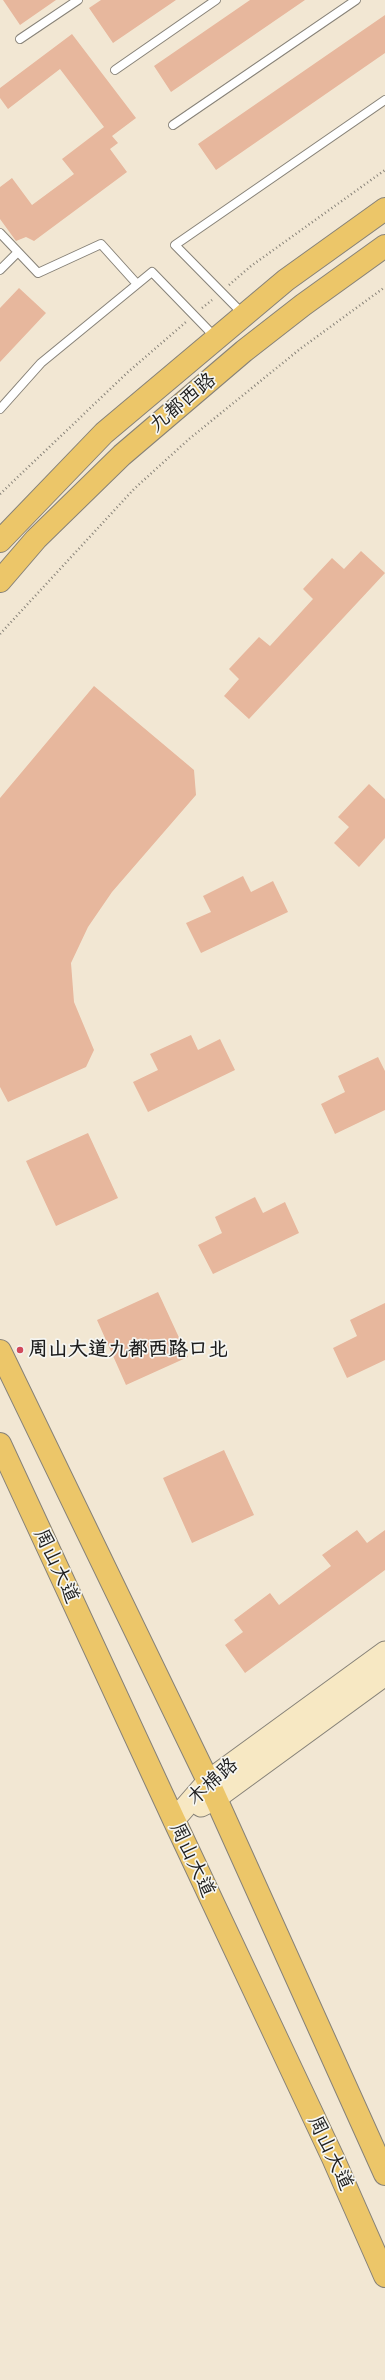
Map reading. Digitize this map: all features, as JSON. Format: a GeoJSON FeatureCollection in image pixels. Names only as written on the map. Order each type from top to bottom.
{"type":"FeatureCollection","features":[{"type":"Feature","properties":{"kind":"main road","name":"九都西路"},"geometry":{"type":"LineString","coordinates":[[0,541],[104,433],[286,280],[385,209]]}},
{"type":"Feature","properties":{"kind":"main road","name":"九都西路"},"geometry":{"type":"LineString","coordinates":[[0,581],[36,539],[122,455],[244,351],[303,305],[385,246]]}},
{"type":"Feature","properties":{"kind":"main road","name":"周山大道"},"geometry":{"type":"LineString","coordinates":[[0,1351],[211,1790],[385,2174]]}},
{"type":"Feature","properties":{"kind":"main road","name":"周山大道"},"geometry":{"type":"LineString","coordinates":[[0,1444],[174,1820],[333,2158],[385,2276]]}},
{"type":"Feature","properties":{"kind":"main road","name":"木棉路"},"geometry":{"type":"LineString","coordinates":[[174,1820],[385,1652]]}},
{"type":"Feature","properties":{"kind":"main road","name":"木棉路"},"geometry":{"type":"LineString","coordinates":[[211,1790],[385,1675]]}},
{"type":"Feature","properties":{"kind":"lane"},"geometry":{"type":"LineString","coordinates":[[20,39],[78,0]]}},
{"type":"Feature","properties":{"kind":"lane"},"geometry":{"type":"LineString","coordinates":[[114,70],[216,0]]}},
{"type":"Feature","properties":{"kind":"lane"},"geometry":{"type":"LineString","coordinates":[[173,125],[356,0]]}},
{"type":"Feature","properties":{"kind":"lane"},"geometry":{"type":"LineString","coordinates":[[244,315],[175,244],[385,100]]}},
{"type":"Feature","properties":{"kind":"lane"},"geometry":{"type":"LineString","coordinates":[[0,233],[38,273],[102,244],[137,284]]}},
{"type":"Feature","properties":{"kind":"lane"},"geometry":{"type":"LineString","coordinates":[[0,270],[18,252]]}},
{"type":"Feature","properties":{"kind":"lane"},"geometry":{"type":"LineString","coordinates":[[0,409],[41,363],[152,272],[216,338]]}},
{"type":"Feature","properties":{"kind":"path"},"geometry":{"type":"LineString","coordinates":[[0,634],[140,484],[190,439],[300,349],[385,286]]}},
{"type":"Feature","properties":{"kind":"building"},"geometry":{"type":"Polygon","coordinates":[[[3,0],[56,0],[20,25],[3,0]]]}},
{"type":"Feature","properties":{"kind":"building"},"geometry":{"type":"Polygon","coordinates":[[[101,0],[176,0],[113,43],[89,8],[101,0]]]}},
{"type":"Feature","properties":{"kind":"building"},"geometry":{"type":"Polygon","coordinates":[[[250,0],[305,0],[171,92],[154,66],[250,0]]]}},
{"type":"Feature","properties":{"kind":"building"},"geometry":{"type":"Polygon","coordinates":[[[385,15],[385,53],[216,170],[198,144],[385,15]]]}},
{"type":"Feature","properties":{"kind":"building"},"geometry":{"type":"Polygon","coordinates":[[[72,34],[136,118],[112,136],[118,143],[110,149],[127,172],[34,241],[26,237],[16,241],[0,219],[0,187],[12,178],[32,205],[74,174],[62,159],[104,127],[60,69],[8,109],[0,98],[0,88],[72,34]]]}},
{"type":"Feature","properties":{"kind":"building"},"geometry":{"type":"Polygon","coordinates":[[[19,288],[46,313],[0,362],[0,308],[19,288]]]}},
{"type":"Feature","properties":{"kind":"building"},"geometry":{"type":"Polygon","coordinates":[[[361,551],[385,573],[249,719],[224,696],[239,679],[229,669],[259,637],[270,646],[313,599],[303,589],[332,558],[344,569],[361,551]]]}},
{"type":"Feature","properties":{"kind":"building"},"geometry":{"type":"Polygon","coordinates":[[[94,686],[194,770],[196,795],[112,892],[88,927],[71,963],[74,1002],[94,1050],[86,1067],[8,1102],[0,1087],[0,798],[94,686]]]}},
{"type":"Feature","properties":{"kind":"building"},"geometry":{"type":"Polygon","coordinates":[[[369,784],[385,799],[385,838],[359,867],[334,843],[349,827],[338,817],[369,784]]]}},
{"type":"Feature","properties":{"kind":"building"},"geometry":{"type":"Polygon","coordinates":[[[243,876],[251,892],[273,881],[288,912],[201,953],[186,923],[211,912],[203,896],[243,876]]]}},
{"type":"Feature","properties":{"kind":"building"},"geometry":{"type":"Polygon","coordinates":[[[191,1035],[198,1050],[220,1039],[235,1070],[148,1112],[133,1082],[158,1070],[150,1054],[191,1035]]]}},
{"type":"Feature","properties":{"kind":"building"},"geometry":{"type":"Polygon","coordinates":[[[378,1057],[385,1071],[385,1110],[335,1134],[321,1104],[345,1092],[338,1076],[378,1057]]]}},
{"type":"Feature","properties":{"kind":"building"},"geometry":{"type":"Polygon","coordinates":[[[88,1133],[118,1198],[56,1226],[26,1161],[88,1133]]]}},
{"type":"Feature","properties":{"kind":"building"},"geometry":{"type":"Polygon","coordinates":[[[255,1197],[263,1213],[285,1202],[299,1233],[213,1274],[198,1245],[222,1233],[215,1217],[255,1197]]]}},
{"type":"Feature","properties":{"kind":"building"},"geometry":{"type":"Polygon","coordinates":[[[158,1292],[188,1357],[126,1385],[97,1320],[158,1292]]]}},
{"type":"Feature","properties":{"kind":"building"},"geometry":{"type":"Polygon","coordinates":[[[385,1303],[385,1360],[347,1378],[333,1348],[357,1336],[350,1320],[385,1303]]]}},
{"type":"Feature","properties":{"kind":"building"},"geometry":{"type":"Polygon","coordinates":[[[224,1450],[254,1515],[192,1543],[163,1478],[224,1450]]]}},
{"type":"Feature","properties":{"kind":"building"},"geometry":{"type":"Polygon","coordinates":[[[357,1530],[367,1543],[385,1530],[385,1570],[245,1673],[225,1645],[243,1632],[234,1620],[270,1593],[279,1605],[331,1566],[322,1555],[357,1530]]]}},
{"type":"Feature","properties":{"kind":"place","name":"周山大道九都西路口北"},"geometry":{"type":"Point","coordinates":[20,1350]}}]}
